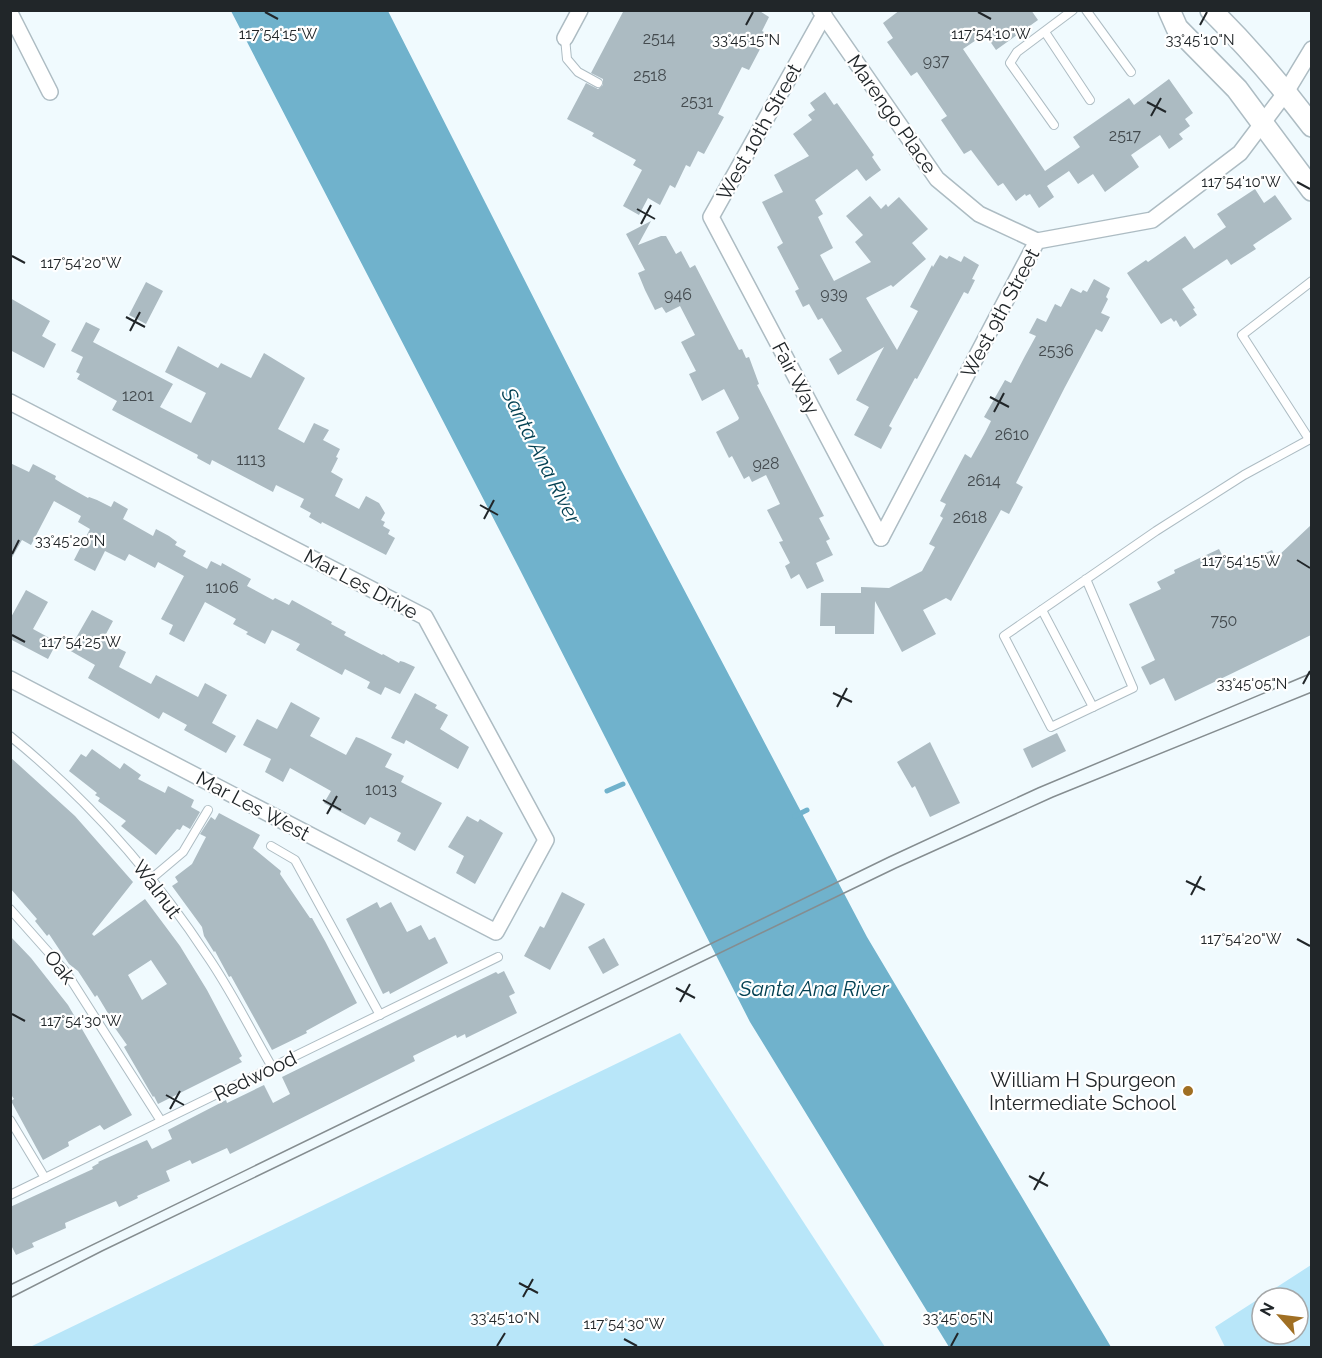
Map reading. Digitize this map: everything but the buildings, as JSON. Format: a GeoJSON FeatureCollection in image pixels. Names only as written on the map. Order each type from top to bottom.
{"type":"FeatureCollection","features":[{"type":"Feature","properties":{"kind":"main road"},"geometry":{"type":"LineString","coordinates":[[1169,10],[1178,28],[1215,65],[1264,124],[1311,190]]}},
{"type":"Feature","properties":{"kind":"main road"},"geometry":{"type":"LineString","coordinates":[[1211,10],[1244,43],[1286,92],[1311,126]]}},
{"type":"Feature","properties":{"kind":"street"},"geometry":{"type":"LineString","coordinates":[[565,38],[580,10]]}},
{"type":"Feature","properties":{"kind":"street","name":"West 10th Street"},"geometry":{"type":"LineString","coordinates":[[711,218],[822,13]]}},
{"type":"Feature","properties":{"kind":"street","name":"Marengo Place"},"geometry":{"type":"LineString","coordinates":[[822,13],[937,179],[979,214],[1037,241]]}},
{"type":"Feature","properties":{"kind":"street"},"geometry":{"type":"LineString","coordinates":[[10,14],[50,92]]}},
{"type":"Feature","properties":{"kind":"street","name":"West 9th Street"},"geometry":{"type":"LineString","coordinates":[[881,538],[1037,241],[1152,220],[1240,153],[1286,92],[1311,49]]}},
{"type":"Feature","properties":{"kind":"street","name":"Fair Way"},"geometry":{"type":"LineString","coordinates":[[711,218],[881,538]]}},
{"type":"Feature","properties":{"kind":"street","name":"Mar Les Drive"},"geometry":{"type":"LineString","coordinates":[[10,402],[425,617],[546,840],[496,932]]}},
{"type":"Feature","properties":{"kind":"street","name":"Mar Les West"},"geometry":{"type":"LineString","coordinates":[[10,679],[496,932]]}},
{"type":"Feature","properties":{"kind":"lane"},"geometry":{"type":"LineString","coordinates":[[1054,125],[1010,63],[1017,52],[1073,10]]}},
{"type":"Feature","properties":{"kind":"lane"},"geometry":{"type":"LineString","coordinates":[[1086,10],[1131,72]]}},
{"type":"Feature","properties":{"kind":"lane"},"geometry":{"type":"LineString","coordinates":[[1045,32],[1090,100]]}},
{"type":"Feature","properties":{"kind":"lane"},"geometry":{"type":"LineString","coordinates":[[565,38],[567,59],[578,72],[598,83]]}},
{"type":"Feature","properties":{"kind":"lane"},"geometry":{"type":"LineString","coordinates":[[1086,579],[1132,688],[1051,727],[1004,636],[1086,579],[1244,475],[1310,438],[1242,335],[1311,281]]}},
{"type":"Feature","properties":{"kind":"lane"},"geometry":{"type":"LineString","coordinates":[[1042,609],[1093,707]]}},
{"type":"Feature","properties":{"kind":"lane","name":"Walnut"},"geometry":{"type":"LineString","coordinates":[[10,736],[45,764],[136,859],[209,957],[272,1068]]}},
{"type":"Feature","properties":{"kind":"lane"},"geometry":{"type":"LineString","coordinates":[[150,879],[183,852],[208,810]]}},
{"type":"Feature","properties":{"kind":"lane"},"geometry":{"type":"LineString","coordinates":[[271,846],[296,860],[380,1015]]}},
{"type":"Feature","properties":{"kind":"lane","name":"Oak"},"geometry":{"type":"LineString","coordinates":[[10,909],[66,972],[161,1121]]}},
{"type":"Feature","properties":{"kind":"lane","name":"Redwood"},"geometry":{"type":"LineString","coordinates":[[10,1195],[498,957]]}},
{"type":"Feature","properties":{"kind":"lane"},"geometry":{"type":"LineString","coordinates":[[10,1120],[45,1178]]}},
{"type":"Feature","properties":{"kind":"shaded area"},"geometry":{"type":"Polygon","coordinates":[[[680,1033],[885,1347],[30,1347],[680,1033]]]}},
{"type":"Feature","properties":{"kind":"shaded area"},"geometry":{"type":"Polygon","coordinates":[[[1311,1265],[1311,1347],[1225,1347],[1215,1327],[1250,1304],[1250,1346],[1310,1346],[1310,1286],[1278,1286],[1311,1265]]]}},
{"type":"Feature","properties":{"kind":"water","name":"Santa Ana River"},"geometry":{"type":"Polygon","coordinates":[[[231,11],[388,11],[621,470],[867,937],[1111,1347],[949,1347],[750,1022],[518,566],[231,11]]]}},
{"type":"Feature","properties":{"kind":"waterway"},"geometry":{"type":"LineString","coordinates":[[607,791],[623,784]]}},
{"type":"Feature","properties":{"kind":"waterway"},"geometry":{"type":"LineString","coordinates":[[795,816],[807,810]]}},
{"type":"Feature","properties":{"kind":"tram line"},"geometry":{"type":"LineString","coordinates":[[10,1285],[889,857],[1038,788],[1312,673]]}},
{"type":"Feature","properties":{"kind":"tram line"},"geometry":{"type":"LineString","coordinates":[[10,1298],[102,1251],[896,868],[1053,797],[1312,692]]}},
{"type":"Feature","properties":{"kind":"place","name":"William H Spurgeon Intermediate School"},"geometry":{"type":"Point","coordinates":[1188,1091]}}]}
